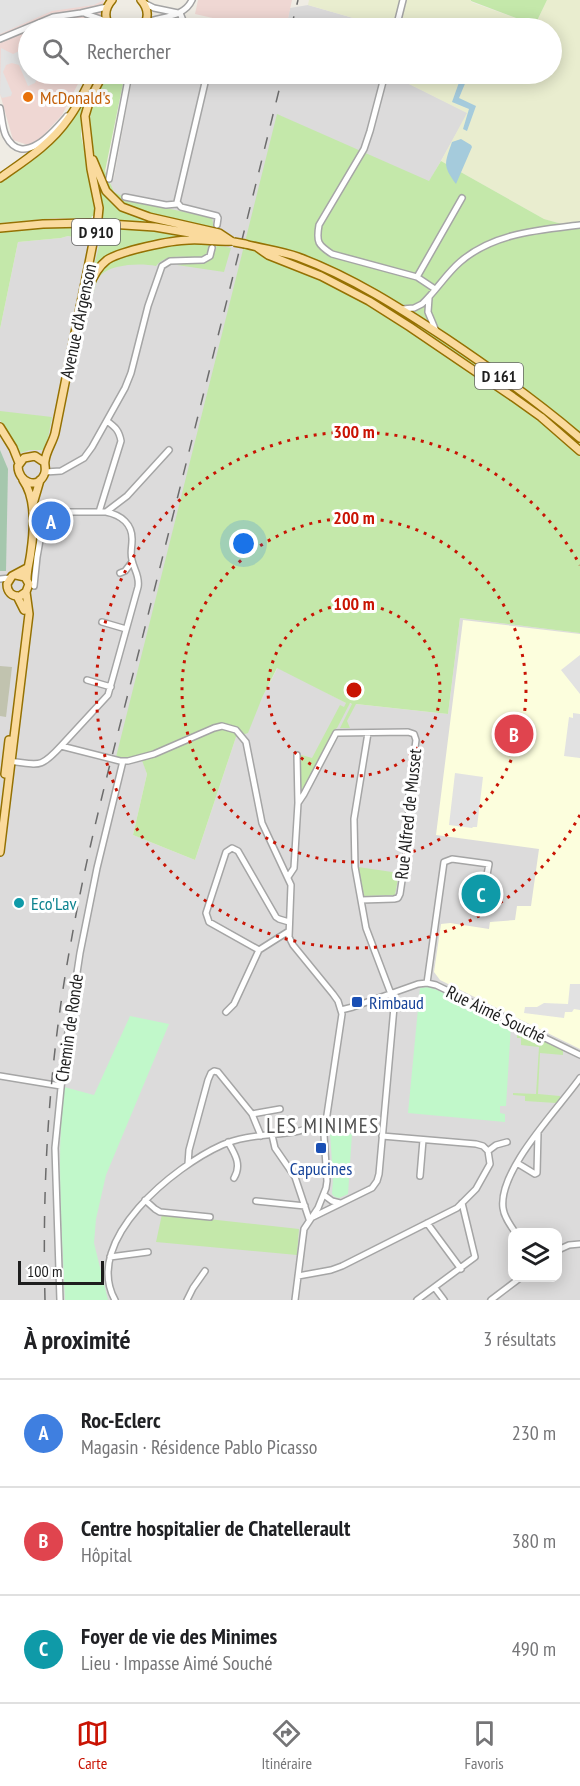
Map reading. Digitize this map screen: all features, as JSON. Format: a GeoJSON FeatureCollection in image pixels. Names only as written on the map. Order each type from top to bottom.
{"type":"FeatureCollection","features":[{"type":"Feature","properties":{"kind":"main road"},"geometry":{"type":"LineString","coordinates":[[143,2],[147,10],[146,18]]}},
{"type":"Feature","properties":{"kind":"main road"},"geometry":{"type":"LineString","coordinates":[[106,18],[109,3]]}},
{"type":"Feature","properties":{"kind":"main road"},"geometry":{"type":"LineString","coordinates":[[0,176],[36,151],[58,132],[68,120],[88,84]]}},
{"type":"Feature","properties":{"kind":"main road","name":"Avenue d'Argenson"},"geometry":{"type":"LineString","coordinates":[[44,462],[55,433],[99,213],[85,116],[98,84]]}},
{"type":"Feature","properties":{"kind":"main road"},"geometry":{"type":"LineString","coordinates":[[89,152],[106,191],[122,207],[149,217],[219,233],[232,241]]}},
{"type":"Feature","properties":{"kind":"main road","name":"D 161"},"geometry":{"type":"LineString","coordinates":[[0,228],[88,223],[164,228],[277,250],[320,266],[401,309],[537,402],[580,438]]}},
{"type":"Feature","properties":{"kind":"main road"},"geometry":{"type":"LineString","coordinates":[[80,312],[94,275],[112,257],[183,240],[232,241]]}},
{"type":"Feature","properties":{"kind":"main road","name":"D 161"},"geometry":{"type":"LineString","coordinates":[[258,248],[268,255],[321,276],[369,301],[518,401],[580,451]]}},
{"type":"Feature","properties":{"kind":"main road"},"geometry":{"type":"LineString","coordinates":[[0,427],[19,463],[19,472],[28,488],[32,509],[32,542],[27,568],[29,586],[26,592],[29,614],[0,813]]}},
{"type":"Feature","properties":{"kind":"main road"},"geometry":{"type":"LineString","coordinates":[[19,463],[31,455],[39,457],[44,462],[45,472],[40,480],[32,509]]}},
{"type":"Feature","properties":{"kind":"main road"},"geometry":{"type":"LineString","coordinates":[[23,480],[33,483],[40,480]]}},
{"type":"Feature","properties":{"kind":"main road"},"geometry":{"type":"LineString","coordinates":[[0,852],[25,612],[17,596],[11,594],[7,588],[8,581],[13,576],[27,568]]}},
{"type":"Feature","properties":{"kind":"main road"},"geometry":{"type":"LineString","coordinates":[[13,576],[22,575],[27,579]]}},
{"type":"Feature","properties":{"kind":"main road"},"geometry":{"type":"LineString","coordinates":[[17,596],[26,592]]}},
{"type":"Feature","properties":{"kind":"street"},"geometry":{"type":"LineString","coordinates":[[157,18],[180,13],[188,8],[192,0]]}},
{"type":"Feature","properties":{"kind":"street"},"geometry":{"type":"LineString","coordinates":[[398,18],[403,0]]}},
{"type":"Feature","properties":{"kind":"street"},"geometry":{"type":"LineString","coordinates":[[143,2],[154,8],[180,13]]}},
{"type":"Feature","properties":{"kind":"street"},"geometry":{"type":"LineString","coordinates":[[51,18],[81,13],[109,3]]}},
{"type":"Feature","properties":{"kind":"street"},"geometry":{"type":"LineString","coordinates":[[81,13],[100,18]]}},
{"type":"Feature","properties":{"kind":"street"},"geometry":{"type":"LineString","coordinates":[[180,13],[182,18]]}},
{"type":"Feature","properties":{"kind":"street"},"geometry":{"type":"LineString","coordinates":[[0,39],[18,32]]}},
{"type":"Feature","properties":{"kind":"street"},"geometry":{"type":"LineString","coordinates":[[109,179],[127,84]]}},
{"type":"Feature","properties":{"kind":"street"},"geometry":{"type":"LineString","coordinates":[[177,204],[204,84]]}},
{"type":"Feature","properties":{"kind":"street"},"geometry":{"type":"LineString","coordinates":[[382,84],[364,149],[319,225],[317,237],[320,246],[332,254],[417,277],[435,289]]}},
{"type":"Feature","properties":{"kind":"street"},"geometry":{"type":"LineString","coordinates":[[0,108],[8,138],[18,147],[28,148],[47,137],[78,103]]}},
{"type":"Feature","properties":{"kind":"street"},"geometry":{"type":"LineString","coordinates":[[125,197],[166,205],[177,204],[217,216],[217,225]]}},
{"type":"Feature","properties":{"kind":"street"},"geometry":{"type":"LineString","coordinates":[[417,277],[462,198]]}},
{"type":"Feature","properties":{"kind":"street"},"geometry":{"type":"LineString","coordinates":[[401,309],[417,307],[430,296],[460,261],[490,243],[527,232],[580,225]]}},
{"type":"Feature","properties":{"kind":"street"},"geometry":{"type":"LineString","coordinates":[[45,472],[59,471],[84,458],[107,421],[131,373],[148,306],[162,266],[170,261],[203,260],[210,256],[212,248]]}},
{"type":"Feature","properties":{"kind":"street"},"geometry":{"type":"LineString","coordinates":[[430,296],[428,312],[437,333]]}},
{"type":"Feature","properties":{"kind":"street"},"geometry":{"type":"LineString","coordinates":[[99,512],[121,441],[116,427],[107,421]]}},
{"type":"Feature","properties":{"kind":"street"},"geometry":{"type":"LineString","coordinates":[[106,512],[127,496],[169,450]]}},
{"type":"Feature","properties":{"kind":"street"},"geometry":{"type":"LineString","coordinates":[[9,763],[40,764],[47,761],[105,698],[111,687],[139,583],[130,554],[132,533],[122,518],[106,512],[45,512],[32,509]]}},
{"type":"Feature","properties":{"kind":"street"},"geometry":{"type":"LineString","coordinates":[[34,586],[45,512]]}},
{"type":"Feature","properties":{"kind":"street"},"geometry":{"type":"LineString","coordinates":[[120,573],[125,571],[132,562]]}},
{"type":"Feature","properties":{"kind":"street"},"geometry":{"type":"LineString","coordinates":[[7,588],[0,580],[13,576]]}},
{"type":"Feature","properties":{"kind":"street"},"geometry":{"type":"LineString","coordinates":[[102,622],[126,629]]}},
{"type":"Feature","properties":{"kind":"street"},"geometry":{"type":"LineString","coordinates":[[87,680],[111,687]]}},
{"type":"Feature","properties":{"kind":"street"},"geometry":{"type":"LineString","coordinates":[[61,746],[123,761],[133,760],[154,754],[222,726],[236,730],[246,742],[262,822],[288,877],[292,893],[290,937],[293,945],[333,994],[342,1010],[325,1123],[327,1180],[318,1208],[304,1228],[295,1300]]}},
{"type":"Feature","properties":{"kind":"street","name":"Rue Alfred de Musset"},"geometry":{"type":"LineString","coordinates":[[298,804],[336,733],[408,732],[414,734],[416,740],[410,786],[408,840],[400,894],[394,899],[361,900]]}},
{"type":"Feature","properties":{"kind":"street"},"geometry":{"type":"LineString","coordinates":[[309,1219],[372,1188],[377,1182],[394,1007],[366,928],[354,851],[354,819],[368,733]]}},
{"type":"Feature","properties":{"kind":"street"},"geometry":{"type":"LineString","coordinates":[[288,877],[294,868],[298,804],[297,755]]}},
{"type":"Feature","properties":{"kind":"street","name":"Chemin de Ronde"},"geometry":{"type":"LineString","coordinates":[[60,1300],[56,1148],[61,1086],[80,953],[123,761]]}},
{"type":"Feature","properties":{"kind":"street"},"geometry":{"type":"LineString","coordinates":[[259,950],[209,922],[206,913],[226,852],[232,848],[238,851],[276,917],[289,922]]}},
{"type":"Feature","properties":{"kind":"street"},"geometry":{"type":"LineString","coordinates":[[427,983],[444,862],[452,859],[489,864],[486,880]]}},
{"type":"Feature","properties":{"kind":"street"},"geometry":{"type":"LineString","coordinates":[[226,1012],[234,1004],[259,950],[289,931]]}},
{"type":"Feature","properties":{"kind":"street","name":"Rue Aimé Souché"},"geometry":{"type":"LineString","coordinates":[[342,1010],[427,983],[436,985],[580,1055]]}},
{"type":"Feature","properties":{"kind":"street"},"geometry":{"type":"LineString","coordinates":[[188,1164],[189,1150],[208,1080],[214,1071],[218,1072],[252,1114],[261,1136]]}},
{"type":"Feature","properties":{"kind":"street"},"geometry":{"type":"LineString","coordinates":[[0,1076],[61,1086]]}},
{"type":"Feature","properties":{"kind":"street"},"geometry":{"type":"LineString","coordinates":[[512,1228],[505,1217],[502,1200],[517,1163],[538,1132],[578,1082]]}},
{"type":"Feature","properties":{"kind":"street"},"geometry":{"type":"LineString","coordinates":[[252,1114],[280,1109]]}},
{"type":"Feature","properties":{"kind":"street"},"geometry":{"type":"LineString","coordinates":[[114,1299],[109,1277],[110,1257],[121,1232],[145,1200],[176,1172],[228,1142],[299,1131],[325,1123]]}},
{"type":"Feature","properties":{"kind":"street"},"geometry":{"type":"LineString","coordinates":[[517,1163],[537,1173],[538,1132]]}},
{"type":"Feature","properties":{"kind":"street"},"geometry":{"type":"LineString","coordinates":[[272,1135],[275,1148],[295,1177],[309,1219]]}},
{"type":"Feature","properties":{"kind":"street"},"geometry":{"type":"LineString","coordinates":[[298,1276],[342,1266],[457,1208],[476,1189],[488,1171],[490,1164],[488,1151],[483,1146],[382,1136]]}},
{"type":"Feature","properties":{"kind":"street"},"geometry":{"type":"LineString","coordinates":[[420,1176],[423,1140]]}},
{"type":"Feature","properties":{"kind":"street"},"geometry":{"type":"LineString","coordinates":[[228,1142],[238,1161],[234,1178]]}},
{"type":"Feature","properties":{"kind":"street"},"geometry":{"type":"LineString","coordinates":[[488,1151],[496,1145],[507,1142]]}},
{"type":"Feature","properties":{"kind":"street"},"geometry":{"type":"LineString","coordinates":[[324,1195],[340,1203]]}},
{"type":"Feature","properties":{"kind":"street"},"geometry":{"type":"LineString","coordinates":[[145,1200],[160,1212],[210,1217]]}},
{"type":"Feature","properties":{"kind":"street"},"geometry":{"type":"LineString","coordinates":[[256,1201],[305,1206]]}},
{"type":"Feature","properties":{"kind":"street"},"geometry":{"type":"LineString","coordinates":[[417,1300],[474,1259],[475,1255],[462,1203]]}},
{"type":"Feature","properties":{"kind":"street"},"geometry":{"type":"LineString","coordinates":[[427,1223],[460,1269]]}},
{"type":"Feature","properties":{"kind":"street"},"geometry":{"type":"LineString","coordinates":[[562,1248],[580,1244]]}},
{"type":"Feature","properties":{"kind":"street"},"geometry":{"type":"LineString","coordinates":[[110,1257],[148,1252]]}},
{"type":"Feature","properties":{"kind":"street"},"geometry":{"type":"LineString","coordinates":[[187,1300],[205,1271]]}},
{"type":"Feature","properties":{"kind":"street"},"geometry":{"type":"LineString","coordinates":[[491,1300],[515,1282]]}},
{"type":"Feature","properties":{"kind":"street"},"geometry":{"type":"LineString","coordinates":[[435,1288],[444,1300]]}},
{"type":"Feature","properties":{"kind":"shaded area"},"geometry":{"type":"Polygon","coordinates":[[[0,0],[104,0],[100,18],[18,18],[18,84],[78,84],[62,115],[39,140],[28,145],[13,140],[0,94],[0,0]]]}},
{"type":"Feature","properties":{"kind":"shaded area"},"geometry":{"type":"Polygon","coordinates":[[[0,0],[104,0],[94,5],[52,11],[36,18],[18,18],[18,26],[0,34],[0,0]]]}},
{"type":"Feature","properties":{"kind":"shaded area"},"geometry":{"type":"Polygon","coordinates":[[[198,0],[292,0],[288,18],[213,18],[195,14],[198,0]]]}},
{"type":"Feature","properties":{"kind":"shaded area"},"geometry":{"type":"Polygon","coordinates":[[[309,0],[471,0],[471,2],[516,18],[353,18],[308,5],[309,0]]]}},
{"type":"Feature","properties":{"kind":"shaded area"},"geometry":{"type":"Polygon","coordinates":[[[547,0],[580,0],[580,229],[544,219],[441,161],[467,113],[409,84],[562,84],[562,18],[538,18],[547,0]]]}},
{"type":"Feature","properties":{"kind":"shaded area"},"geometry":{"type":"Polygon","coordinates":[[[308,5],[353,18],[288,18],[290,8],[308,5]]]}},
{"type":"Feature","properties":{"kind":"shaded area"},"geometry":{"type":"Polygon","coordinates":[[[1,48],[13,54],[18,52],[18,65],[12,63],[6,65],[3,72],[12,93],[11,96],[2,98],[0,94],[1,48]]]}},
{"type":"Feature","properties":{"kind":"shaded area"},"geometry":{"type":"Polygon","coordinates":[[[131,84],[409,84],[468,113],[429,182],[278,115],[130,757],[141,755],[147,774],[133,835],[195,860],[236,737],[262,698],[278,667],[346,703],[448,714],[460,618],[580,633],[580,1300],[0,1300],[0,329],[18,242],[68,236],[88,240],[90,227],[114,177],[131,84]]]}},
{"type":"Feature","properties":{"kind":"shaded area"},"geometry":{"type":"Polygon","coordinates":[[[0,450],[8,469],[6,571],[0,571],[0,450]]]}},
{"type":"Feature","properties":{"kind":"shaded area"},"geometry":{"type":"Polygon","coordinates":[[[463,620],[580,634],[580,1049],[440,980],[434,972],[441,924],[450,923],[489,929],[490,922],[515,920],[517,906],[531,906],[539,849],[436,835],[463,620]]]}},
{"type":"Feature","properties":{"kind":"shaded area"},"geometry":{"type":"Polygon","coordinates":[[[580,655],[580,694],[561,670],[580,655]]]}},
{"type":"Feature","properties":{"kind":"shaded area"},"geometry":{"type":"Polygon","coordinates":[[[0,666],[12,667],[6,717],[0,716],[0,666]]]}},
{"type":"Feature","properties":{"kind":"shaded area"},"geometry":{"type":"Polygon","coordinates":[[[573,713],[580,714],[580,758],[564,756],[569,717],[573,718],[573,713]]]}},
{"type":"Feature","properties":{"kind":"shaded area"},"geometry":{"type":"Polygon","coordinates":[[[455,773],[483,777],[477,827],[449,825],[455,773]]]}},
{"type":"Feature","properties":{"kind":"shaded area"},"geometry":{"type":"Polygon","coordinates":[[[570,984],[580,984],[580,1010],[565,1012],[564,1018],[524,1013],[525,1007],[537,1007],[544,1003],[568,1004],[570,984]]]}},
{"type":"Feature","properties":{"kind":"green space"},"geometry":{"type":"Polygon","coordinates":[[[547,0],[538,18],[516,18],[471,1],[547,0]]]}},
{"type":"Feature","properties":{"kind":"green space"},"geometry":{"type":"Polygon","coordinates":[[[103,84],[123,84],[105,171],[114,192],[129,200],[212,218],[214,228],[144,213],[124,204],[116,197],[102,176],[93,149],[90,123],[94,102],[103,84]]]}},
{"type":"Feature","properties":{"kind":"green space"},"geometry":{"type":"Polygon","coordinates":[[[82,102],[84,103],[81,136],[97,209],[95,216],[91,219],[56,218],[0,223],[0,180],[47,147],[65,128],[82,102]]]}},
{"type":"Feature","properties":{"kind":"green space"},"geometry":{"type":"Polygon","coordinates":[[[277,114],[429,181],[441,161],[544,219],[580,229],[580,633],[460,618],[448,714],[356,704],[347,721],[350,728],[340,728],[352,704],[350,703],[300,795],[298,754],[312,758],[340,705],[344,707],[346,703],[277,668],[248,733],[236,737],[195,860],[133,835],[147,774],[140,755],[116,757],[277,114]]]}},
{"type":"Feature","properties":{"kind":"green space"},"geometry":{"type":"Polygon","coordinates":[[[96,179],[108,200],[126,212],[202,231],[102,219],[103,206],[96,179]]]}},
{"type":"Feature","properties":{"kind":"green space"},"geometry":{"type":"Polygon","coordinates":[[[90,227],[88,240],[68,236],[18,242],[0,329],[0,232],[90,227]]]}},
{"type":"Feature","properties":{"kind":"green space"},"geometry":{"type":"Polygon","coordinates":[[[101,228],[157,231],[199,238],[104,260],[93,270],[101,228]]]}},
{"type":"Feature","properties":{"kind":"green space"},"geometry":{"type":"Polygon","coordinates":[[[179,243],[210,243],[207,253],[203,256],[169,258],[156,266],[134,265],[111,269],[100,276],[93,294],[97,276],[112,262],[134,253],[179,243]]]}},
{"type":"Feature","properties":{"kind":"green space"},"geometry":{"type":"Polygon","coordinates":[[[217,245],[231,248],[224,272],[177,265],[206,262],[214,253],[217,245]]]}},
{"type":"Feature","properties":{"kind":"green space"},"geometry":{"type":"Polygon","coordinates":[[[0,411],[52,417],[43,450],[20,453],[0,420],[0,411]]]}},
{"type":"Feature","properties":{"kind":"green space"},"geometry":{"type":"Polygon","coordinates":[[[358,867],[399,873],[395,895],[364,896],[358,867]]]}},
{"type":"Feature","properties":{"kind":"green space"},"geometry":{"type":"Polygon","coordinates":[[[428,987],[511,1025],[506,1106],[500,1106],[500,1113],[505,1114],[505,1122],[408,1113],[420,988],[428,987]]]}},
{"type":"Feature","properties":{"kind":"green space"},"geometry":{"type":"Polygon","coordinates":[[[130,1016],[169,1024],[106,1175],[96,1219],[94,1243],[108,1300],[65,1300],[60,1167],[64,1087],[94,1095],[130,1016]]]}},
{"type":"Feature","properties":{"kind":"green space"},"geometry":{"type":"Polygon","coordinates":[[[522,1030],[563,1050],[563,1055],[540,1053],[538,1094],[560,1096],[560,1100],[556,1103],[525,1101],[525,1096],[513,1095],[513,1093],[536,1094],[539,1047],[521,1045],[521,1038],[517,1038],[517,1033],[522,1030]]]}},
{"type":"Feature","properties":{"kind":"green space"},"geometry":{"type":"Polygon","coordinates":[[[330,1132],[352,1134],[348,1194],[339,1198],[332,1194],[330,1132]]]}},
{"type":"Feature","properties":{"kind":"green space"},"geometry":{"type":"Polygon","coordinates":[[[162,1214],[299,1229],[297,1255],[156,1242],[162,1214]]]}},
{"type":"Feature","properties":{"kind":"water"},"geometry":{"type":"Polygon","coordinates":[[[458,84],[465,84],[459,98],[476,106],[467,131],[463,129],[469,109],[452,102],[458,84]]]}},
{"type":"Feature","properties":{"kind":"water"},"geometry":{"type":"Polygon","coordinates":[[[461,139],[472,147],[456,184],[448,172],[446,160],[452,142],[461,139]]]}},
{"type":"Feature","properties":{"kind":"railway"},"geometry":{"type":"LineString","coordinates":[[294,18],[298,0]]}},
{"type":"Feature","properties":{"kind":"railway"},"geometry":{"type":"LineString","coordinates":[[45,1300],[46,1165],[52,1075],[63,986],[79,899],[109,770],[280,84]]}},
{"type":"Feature","properties":{"kind":"place","name":"McDonald's"},"geometry":{"type":"Point","coordinates":[28,97]}},
{"type":"Feature","properties":{"kind":"place","name":"Roc-Eclerc"},"geometry":{"type":"Point","coordinates":[51,521]}},
{"type":"Feature","properties":{"kind":"place","name":"Centre hospitalier de Chatellerault"},"geometry":{"type":"Point","coordinates":[514,734]}},
{"type":"Feature","properties":{"kind":"place","name":"Foyer de vie des Minimes"},"geometry":{"type":"Point","coordinates":[481,894]}},
{"type":"Feature","properties":{"kind":"place","name":"Eco'Lav"},"geometry":{"type":"Point","coordinates":[19,903]}},
{"type":"Feature","properties":{"kind":"place","name":"Rimbaud"},"geometry":{"type":"Point","coordinates":[357,1002]}},
{"type":"Feature","properties":{"kind":"place","name":"Capucines"},"geometry":{"type":"Point","coordinates":[321,1148]}},
{"type":"Feature","properties":{"kind":"district","name":"LES MINIMES"},"geometry":{"type":"Point","coordinates":[323,1125]}}]}
